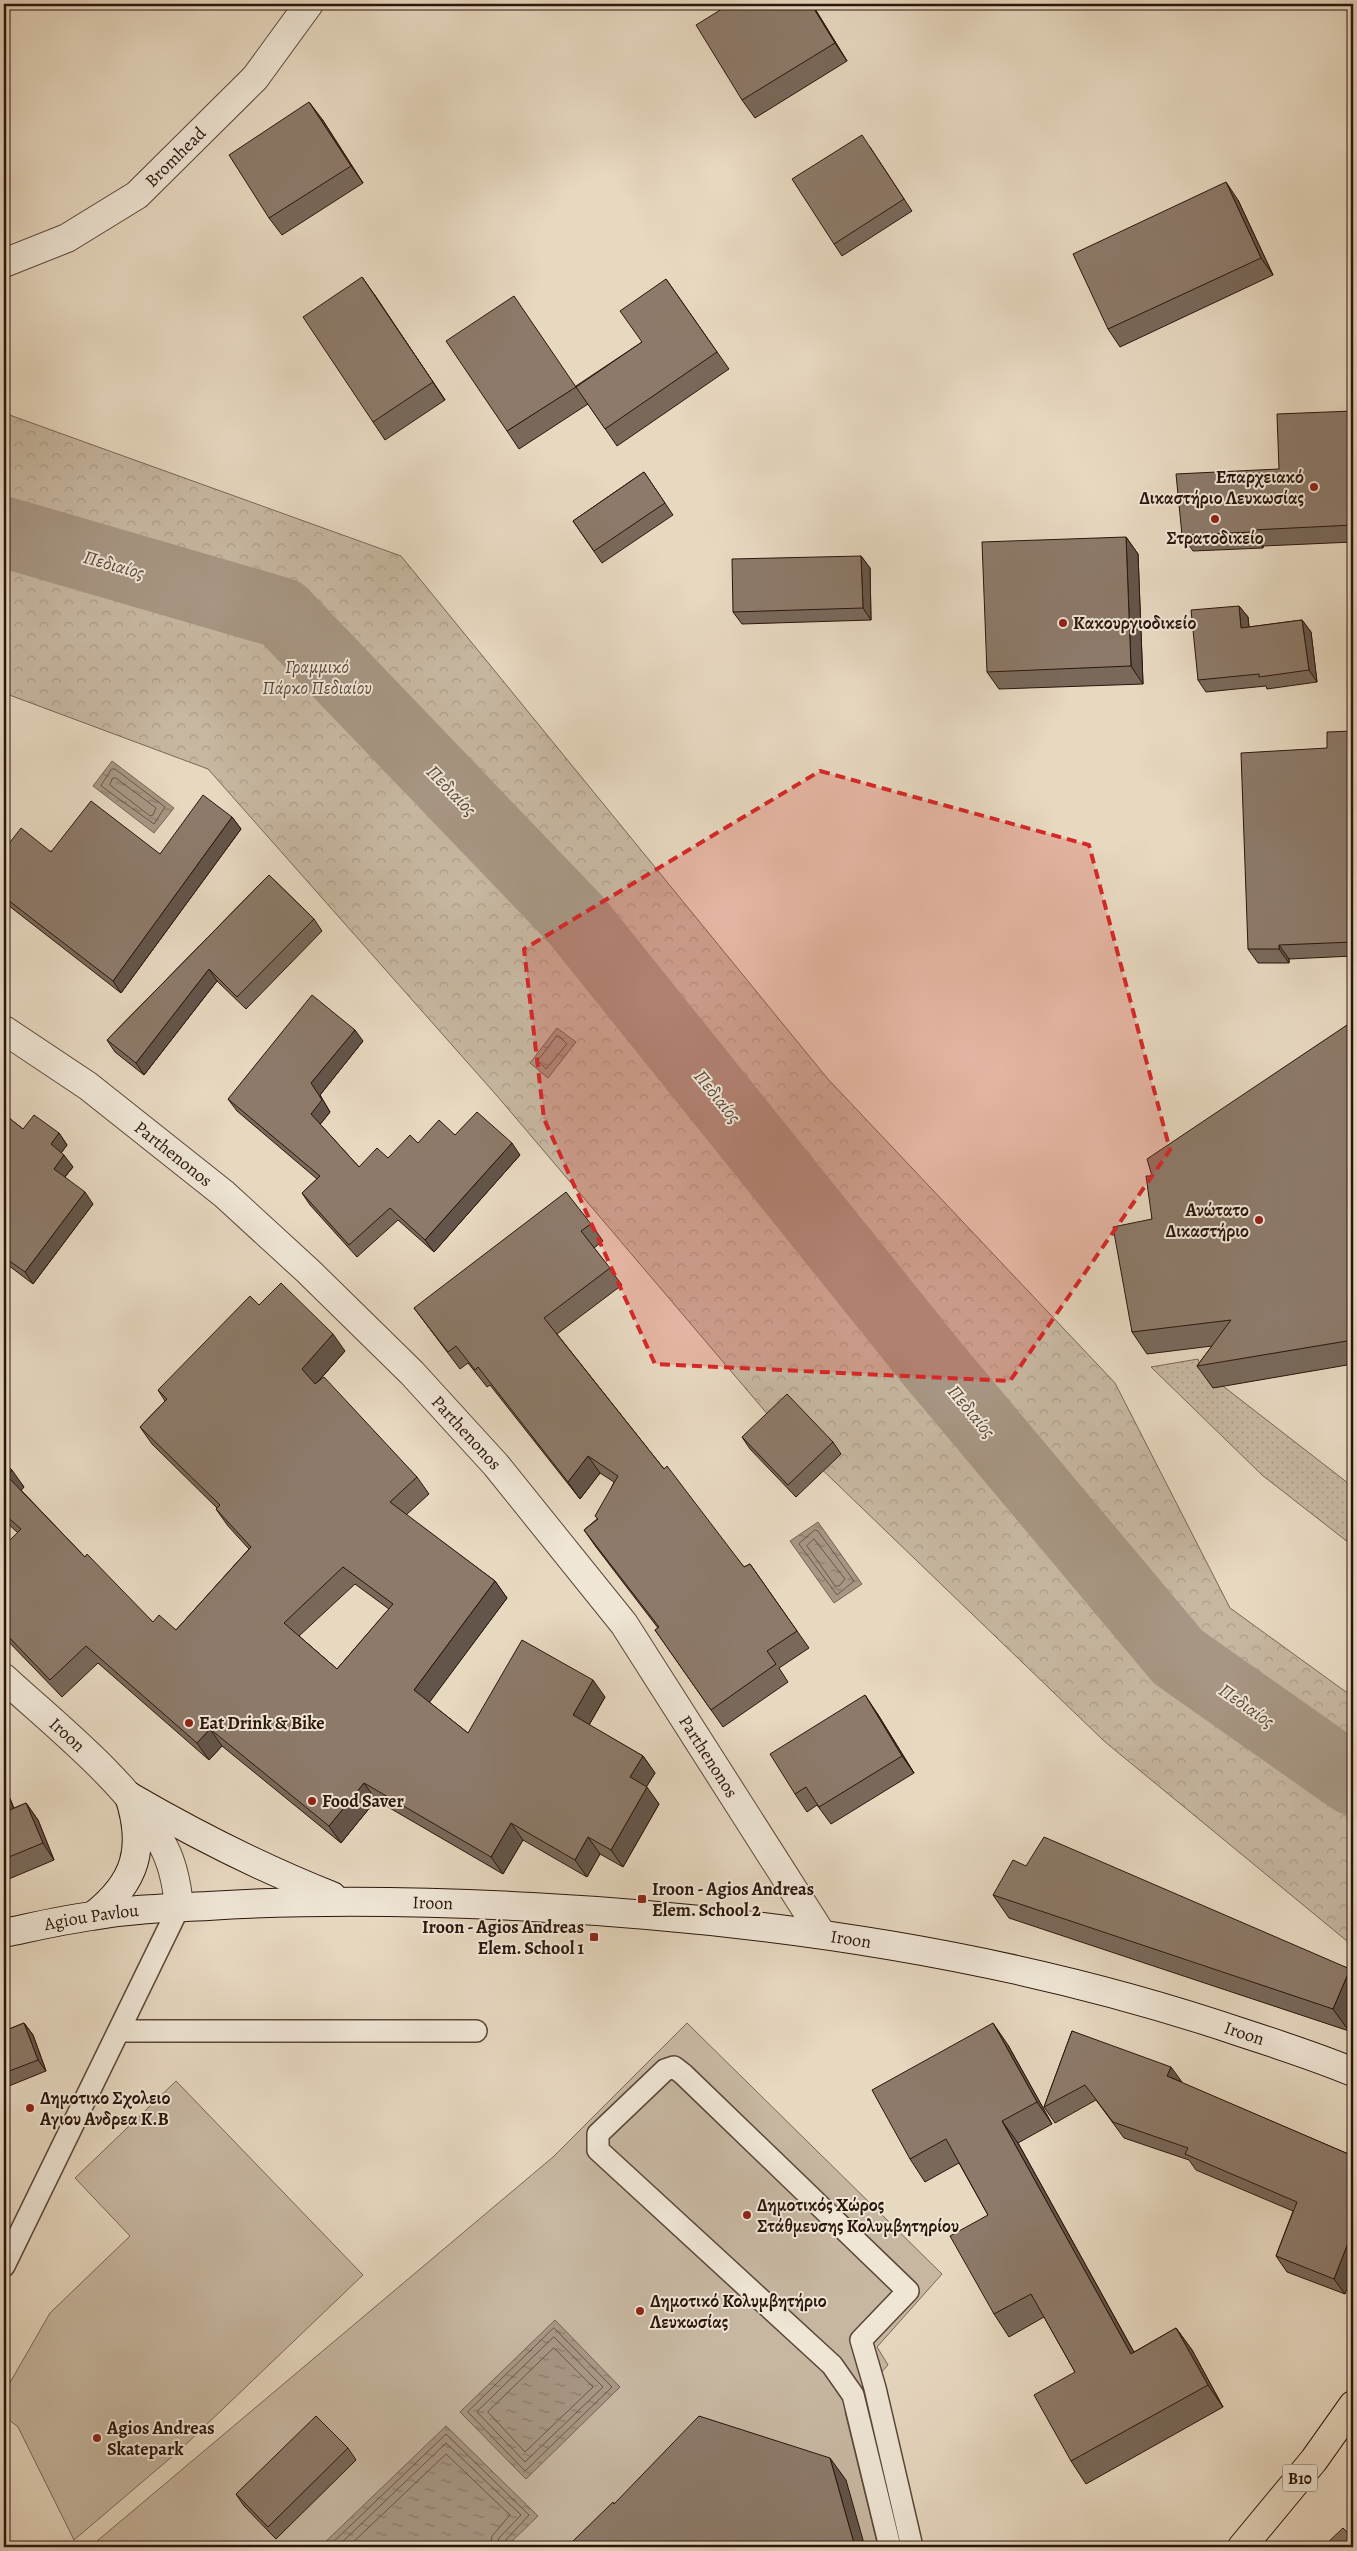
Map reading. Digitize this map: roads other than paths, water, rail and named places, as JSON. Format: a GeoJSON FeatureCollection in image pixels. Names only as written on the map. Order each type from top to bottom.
{"type":"FeatureCollection","features":[{"type":"Feature","properties":{"kind":"main road","name":"B10"},"geometry":{"type":"LineString","coordinates":[[1242,2547],[1314,2460],[1353,2405]]}},
{"type":"Feature","properties":{"kind":"street","name":"Bromhead"},"geometry":{"type":"LineString","coordinates":[[4,263],[67,238],[136,195],[255,78],[309,4]]}},
{"type":"Feature","properties":{"kind":"street","name":"Parthenonos"},"geometry":{"type":"LineString","coordinates":[[4,1030],[88,1086],[224,1194],[308,1271],[418,1380],[496,1465],[624,1624],[821,1933]]}},
{"type":"Feature","properties":{"kind":"street","name":"Iroon"},"geometry":{"type":"LineString","coordinates":[[4,1678],[129,1796],[162,1843],[176,1882],[179,1907],[343,1900],[430,1902],[603,1911],[821,1933],[1062,1979],[1195,2016],[1353,2072]]}},
{"type":"Feature","properties":{"kind":"street"},"geometry":{"type":"LineString","coordinates":[[129,1796],[239,1857],[343,1900]]}},
{"type":"Feature","properties":{"kind":"street"},"geometry":{"type":"LineString","coordinates":[[94,1915],[120,1891],[134,1864],[138,1832],[129,1796]]}},
{"type":"Feature","properties":{"kind":"street","name":"Agiou Pavlou"},"geometry":{"type":"LineString","coordinates":[[4,1933],[94,1915],[179,1907]]}},
{"type":"Feature","properties":{"kind":"lane"},"geometry":{"type":"LineString","coordinates":[[4,2266],[179,1907]]}},
{"type":"Feature","properties":{"kind":"lane"},"geometry":{"type":"LineString","coordinates":[[119,2031],[476,2032]]}},
{"type":"Feature","properties":{"kind":"lane"},"geometry":{"type":"LineString","coordinates":[[890,2547],[853,2395],[832,2365],[598,2150],[598,2134],[665,2070],[674,2067],[683,2074],[908,2291],[861,2340],[875,2388],[912,2547]]}},
{"type":"Feature","properties":{"kind":"water"},"geometry":{"type":"Polygon","coordinates":[[[112,761],[174,808],[154,833],[93,786],[112,761]]]}},
{"type":"Feature","properties":{"kind":"water"},"geometry":{"type":"Polygon","coordinates":[[[557,1028],[576,1042],[548,1078],[530,1063],[557,1028]]]}},
{"type":"Feature","properties":{"kind":"water"},"geometry":{"type":"Polygon","coordinates":[[[818,1522],[862,1584],[834,1603],[790,1541],[818,1522]]]}},
{"type":"Feature","properties":{"kind":"water"},"geometry":{"type":"Polygon","coordinates":[[[555,2320],[620,2387],[526,2479],[460,2412],[555,2320]]]}},
{"type":"Feature","properties":{"kind":"water"},"geometry":{"type":"Polygon","coordinates":[[[446,2426],[538,2516],[506,2547],[320,2547],[446,2426]]]}},
{"type":"Feature","properties":{"kind":"waterway","name":"Πεδιαίος"},"geometry":{"type":"LineString","coordinates":[[4,532],[282,613],[577,921],[935,1367],[1178,1657],[1353,1780]]}},
{"type":"Feature","properties":{"kind":"place","name":"Επαρχειακό Δικαστήριο Λευκωσίας"},"geometry":{"type":"Point","coordinates":[1314,487]}},
{"type":"Feature","properties":{"kind":"place","name":"Στρατοδικείο"},"geometry":{"type":"Point","coordinates":[1215,519]}},
{"type":"Feature","properties":{"kind":"place","name":"Κακουργιοδικείο"},"geometry":{"type":"Point","coordinates":[1063,623]}},
{"type":"Feature","properties":{"kind":"place","name":"Ανώτατο Δικαστήριο"},"geometry":{"type":"Point","coordinates":[1259,1220]}},
{"type":"Feature","properties":{"kind":"place","name":"Eat Drink & Bike"},"geometry":{"type":"Point","coordinates":[189,1723]}},
{"type":"Feature","properties":{"kind":"place","name":"Food Saver"},"geometry":{"type":"Point","coordinates":[312,1801]}},
{"type":"Feature","properties":{"kind":"place","name":"Iroon - Agios Andreas Elem. School 2"},"geometry":{"type":"Point","coordinates":[642,1899]}},
{"type":"Feature","properties":{"kind":"place","name":"Iroon - Agios Andreas Elem. School 1"},"geometry":{"type":"Point","coordinates":[594,1937]}},
{"type":"Feature","properties":{"kind":"place","name":"Δημοτικο Σχολειο Αγιου Ανδρεα Κ.Β"},"geometry":{"type":"Point","coordinates":[30,2108]}},
{"type":"Feature","properties":{"kind":"place","name":"Δημοτικός Χώρος Στάθμευσης Κολυμβητηρίου"},"geometry":{"type":"Point","coordinates":[747,2215]}},
{"type":"Feature","properties":{"kind":"place","name":"Δημοτικό Κολυμβητήριο Λευκωσίας"},"geometry":{"type":"Point","coordinates":[640,2311]}},
{"type":"Feature","properties":{"kind":"place","name":"Agios Andreas Skatepark"},"geometry":{"type":"Point","coordinates":[97,2438]}},
{"type":"Feature","properties":{"kind":"park label","name":"Γραμμικό Πάρκο Πεδιαίου"},"geometry":{"type":"Point","coordinates":[317,678]}}]}
